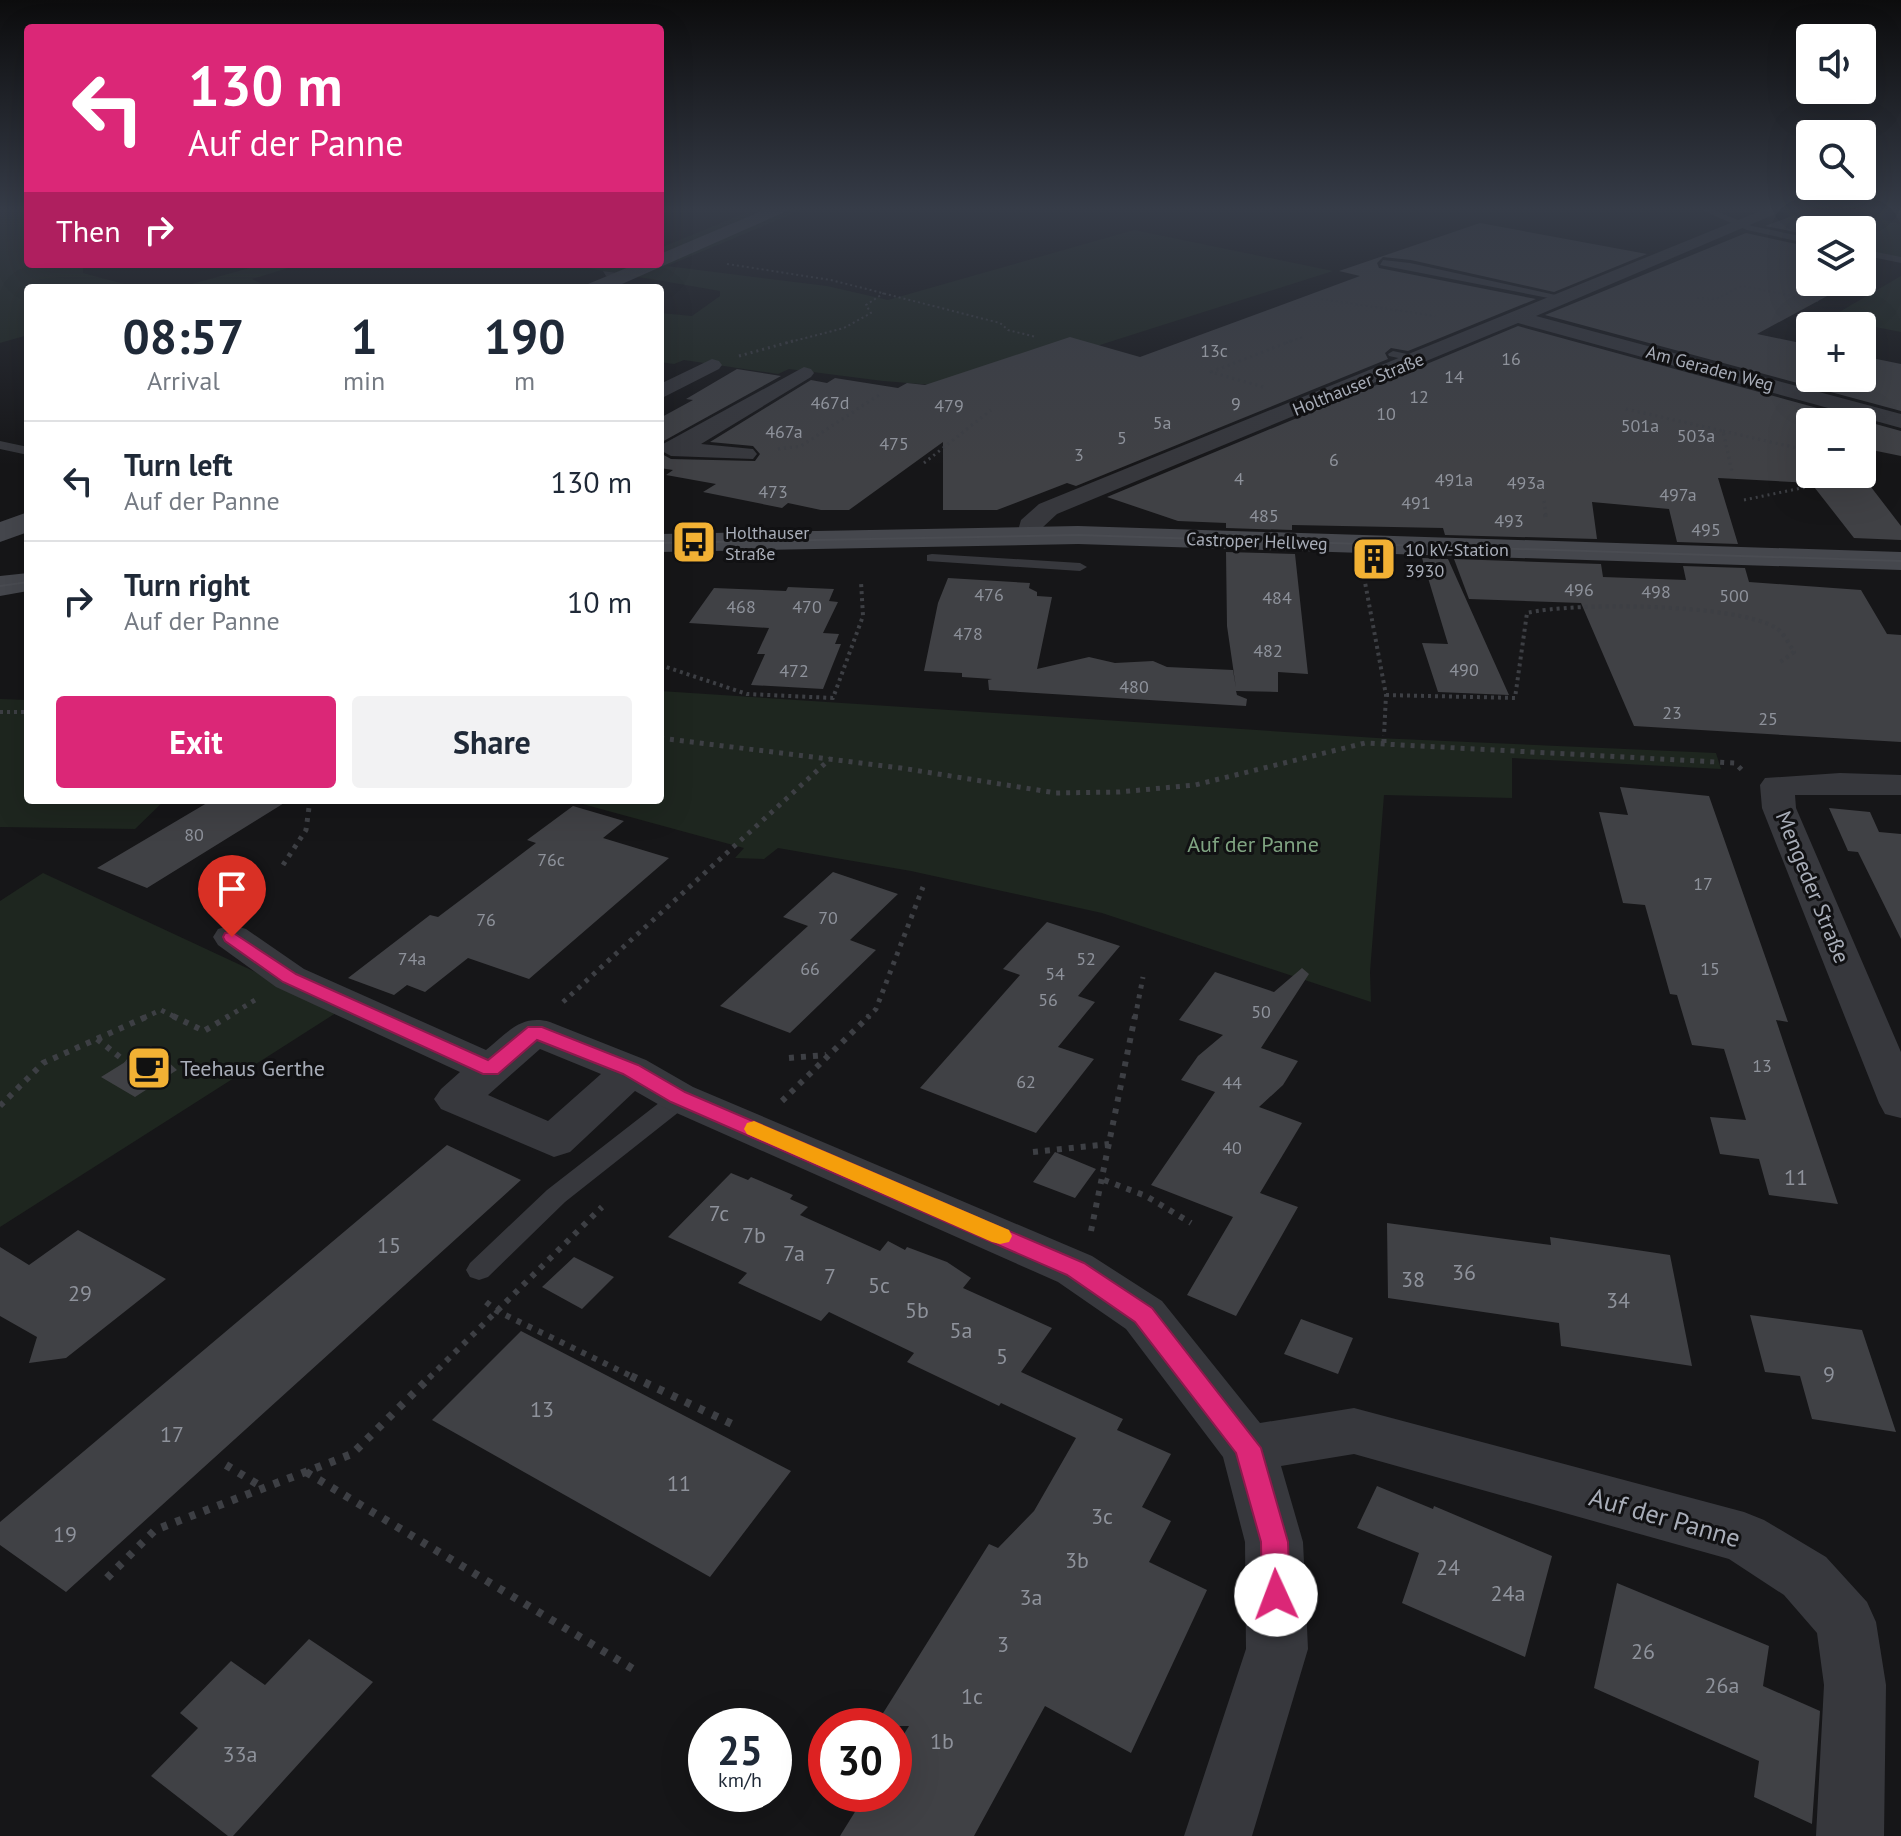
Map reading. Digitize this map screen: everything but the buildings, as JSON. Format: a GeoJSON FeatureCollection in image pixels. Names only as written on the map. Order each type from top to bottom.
{"type":"FeatureCollection","features":[{"type":"Feature","properties":{"kind":"main road"},"geometry":{"type":"LineString","coordinates":[[0,533],[24,523]]}},
{"type":"Feature","properties":{"kind":"main road","name":"Castroper Hellweg"},"geometry":{"type":"LineString","coordinates":[[664,543],[1030,534],[1901,561]]}},
{"type":"Feature","properties":{"kind":"main road"},"geometry":{"type":"LineString","coordinates":[[0,586],[24,583]]}},
{"type":"Feature","properties":{"kind":"street","name":"Holthauser Straße"},"geometry":{"type":"LineString","coordinates":[[1030,534],[1030,525],[1048,509],[1577,293]]}},
{"type":"Feature","properties":{"kind":"street","name":"Am Geraden Weg"},"geometry":{"type":"LineString","coordinates":[[1518,317],[1901,421]]}},
{"type":"Feature","properties":{"kind":"street"},"geometry":{"type":"LineString","coordinates":[[664,391],[712,365]]}},
{"type":"Feature","properties":{"kind":"street"},"geometry":{"type":"LineString","coordinates":[[668,448],[804,373]]}},
{"type":"Feature","properties":{"kind":"street"},"geometry":{"type":"LineString","coordinates":[[668,448],[745,454]]}},
{"type":"Feature","properties":{"kind":"street","name":"Mengeder Straße"},"geometry":{"type":"LineString","coordinates":[[1901,785],[1777,785],[1779,808],[1901,1103]]}},
{"type":"Feature","properties":{"kind":"street"},"geometry":{"type":"LineString","coordinates":[[232,937],[290,978],[490,1069]]}},
{"type":"Feature","properties":{"kind":"street"},"geometry":{"type":"LineString","coordinates":[[631,1070],[554,1141],[456,1099],[535,1031],[631,1070],[681,1098],[1075,1269],[1144,1315],[1248,1448],[1274,1542],[1277,1649],[1218,1836]]}},
{"type":"Feature","properties":{"kind":"street","name":"Auf der Panne"},"geometry":{"type":"LineString","coordinates":[[1248,1448],[1354,1431],[1744,1538],[1805,1576],[1846,1622],[1855,1685],[1850,1836]]}},
{"type":"Feature","properties":{"kind":"lane"},"geometry":{"type":"LineString","coordinates":[[1538,293],[1564,298]]}},
{"type":"Feature","properties":{"kind":"lane"},"geometry":{"type":"LineString","coordinates":[[1393,354],[1417,359]]}},
{"type":"Feature","properties":{"kind":"lane"},"geometry":{"type":"LineString","coordinates":[[0,445],[24,450]]}},
{"type":"Feature","properties":{"kind":"lane"},"geometry":{"type":"LineString","coordinates":[[932,558],[1080,567]]}},
{"type":"Feature","properties":{"kind":"lane"},"geometry":{"type":"LineString","coordinates":[[478,1282],[556,1196],[681,1098]]}},
{"type":"Feature","properties":{"kind":"path"},"geometry":{"type":"LineString","coordinates":[[734,358],[844,328],[871,313],[866,305],[883,293]]}},
{"type":"Feature","properties":{"kind":"path"},"geometry":{"type":"LineString","coordinates":[[887,293],[1000,323],[1008,330],[1036,337]]}},
{"type":"Feature","properties":{"kind":"path"},"geometry":{"type":"LineString","coordinates":[[1697,298],[1716,299],[1729,293]]}},
{"type":"Feature","properties":{"kind":"path"},"geometry":{"type":"LineString","coordinates":[[1776,293],[1818,301]]}},
{"type":"Feature","properties":{"kind":"path"},"geometry":{"type":"LineString","coordinates":[[1321,299],[1444,318]]}},
{"type":"Feature","properties":{"kind":"path"},"geometry":{"type":"LineString","coordinates":[[1303,337],[1211,372],[1269,389],[1327,397]]}},
{"type":"Feature","properties":{"kind":"path"},"geometry":{"type":"LineString","coordinates":[[745,454],[801,446],[879,395]]}},
{"type":"Feature","properties":{"kind":"path"},"geometry":{"type":"LineString","coordinates":[[1626,409],[1796,448]]}},
{"type":"Feature","properties":{"kind":"path"},"geometry":{"type":"LineString","coordinates":[[924,463],[991,410]]}},
{"type":"Feature","properties":{"kind":"path"},"geometry":{"type":"LineString","coordinates":[[1723,431],[1732,472]]}},
{"type":"Feature","properties":{"kind":"path"},"geometry":{"type":"LineString","coordinates":[[1744,500],[1801,488]]}},
{"type":"Feature","properties":{"kind":"path"},"geometry":{"type":"LineString","coordinates":[[1358,545],[1386,695],[1384,743]]}},
{"type":"Feature","properties":{"kind":"path"},"geometry":{"type":"LineString","coordinates":[[664,666],[747,694],[833,698],[863,616],[861,582]]}},
{"type":"Feature","properties":{"kind":"path"},"geometry":{"type":"LineString","coordinates":[[1386,695],[1515,698],[1527,613],[1552,607],[1717,613],[1753,621],[1777,628],[1794,652],[1779,663]]}},
{"type":"Feature","properties":{"kind":"path"},"geometry":{"type":"LineString","coordinates":[[0,712],[24,712]]}},
{"type":"Feature","properties":{"kind":"path"},"geometry":{"type":"LineString","coordinates":[[664,738],[830,759],[1056,793],[1119,792],[1195,785],[1365,743],[1735,763],[1779,808]]}},
{"type":"Feature","properties":{"kind":"path"},"geometry":{"type":"LineString","coordinates":[[535,1031],[558,1006],[830,759]]}},
{"type":"Feature","properties":{"kind":"path"},"geometry":{"type":"LineString","coordinates":[[283,865],[306,830],[309,804]]}},
{"type":"Feature","properties":{"kind":"path"},"geometry":{"type":"LineString","coordinates":[[755,1129],[876,1009],[923,887]]}},
{"type":"Feature","properties":{"kind":"path"},"geometry":{"type":"LineString","coordinates":[[1075,1269],[1088,1242],[1104,1180],[1143,977]]}},
{"type":"Feature","properties":{"kind":"path"},"geometry":{"type":"LineString","coordinates":[[0,1106],[43,1063],[161,1010],[204,1031],[290,978]]}},
{"type":"Feature","properties":{"kind":"path"},"geometry":{"type":"LineString","coordinates":[[97,1039],[126,1062]]}},
{"type":"Feature","properties":{"kind":"path"},"geometry":{"type":"LineString","coordinates":[[789,1058],[827,1055]]}},
{"type":"Feature","properties":{"kind":"path"},"geometry":{"type":"LineString","coordinates":[[1033,1152],[1109,1144]]}},
{"type":"Feature","properties":{"kind":"path"},"geometry":{"type":"LineString","coordinates":[[1104,1180],[1146,1196],[1191,1223]]}},
{"type":"Feature","properties":{"kind":"path"},"geometry":{"type":"LineString","coordinates":[[107,1578],[155,1530],[352,1454],[609,1200]]}},
{"type":"Feature","properties":{"kind":"path"},"geometry":{"type":"LineString","coordinates":[[478,1282],[497,1311],[732,1424]]}},
{"type":"Feature","properties":{"kind":"path"},"geometry":{"type":"LineString","coordinates":[[226,1465],[263,1488]]}},
{"type":"Feature","properties":{"kind":"path"},"geometry":{"type":"LineString","coordinates":[[306,1472],[638,1672]]}},
{"type":"Feature","properties":{"kind":"green space"},"geometry":{"type":"Polygon","coordinates":[[[0,293],[24,293],[24,336],[0,343],[0,293]]]}},
{"type":"Feature","properties":{"kind":"green space"},"geometry":{"type":"Polygon","coordinates":[[[720,293],[856,293],[888,300],[914,293],[1265,293],[1081,351],[1048,394],[883,381],[789,369],[778,374],[684,360],[674,364],[664,363],[664,313],[692,316],[720,296],[720,293]]]}},
{"type":"Feature","properties":{"kind":"green space"},"geometry":{"type":"Polygon","coordinates":[[[1876,293],[1901,293],[1901,332],[1876,327],[1876,312],[1839,312],[1867,296],[1876,296],[1876,293]]]}},
{"type":"Feature","properties":{"kind":"green space","name":"Auf der Panne"},"geometry":{"type":"Polygon","coordinates":[[[664,691],[1377,738],[1716,753],[1721,769],[1512,758],[1512,798],[1384,795],[1370,972],[1371,1002],[1102,913],[911,871],[778,848],[764,859],[735,858],[744,848],[583,804],[664,804],[664,691]]]}},
{"type":"Feature","properties":{"kind":"green space"},"geometry":{"type":"Polygon","coordinates":[[[0,699],[24,700],[24,804],[161,804],[135,829],[0,827],[0,699]]]}},
{"type":"Feature","properties":{"kind":"green space"},"geometry":{"type":"Polygon","coordinates":[[[43,873],[339,1011],[0,1227],[0,901],[43,873]]]}},
{"type":"Feature","properties":{"kind":"tram line"},"geometry":{"type":"LineString","coordinates":[[664,543],[1078,535],[1901,561]]}},
{"type":"Feature","properties":{"kind":"tram line"},"geometry":{"type":"LineString","coordinates":[[0,586],[24,583]]}},
{"type":"Feature","properties":{"kind":"slow traffic"},"geometry":{"type":"LineString","coordinates":[[754,1129],[1000,1236]]}},
{"type":"Feature","properties":{"kind":"place","name":"Holthauser Straße"},"geometry":{"type":"Point","coordinates":[694,542]}},
{"type":"Feature","properties":{"kind":"place","name":"10 kV-Station 3930"},"geometry":{"type":"Point","coordinates":[1374,559]}},
{"type":"Feature","properties":{"kind":"place","name":"Teehaus Gerthe"},"geometry":{"type":"Point","coordinates":[149,1068]}},
{"type":"Feature","properties":{"kind":"route"},"geometry":{"type":"LineString","coordinates":[[232,937],[290,978],[490,1069],[535,1031],[631,1070],[678,1097],[1075,1269],[1144,1315],[1248,1448],[1274,1542],[1276,1595]]}}]}
